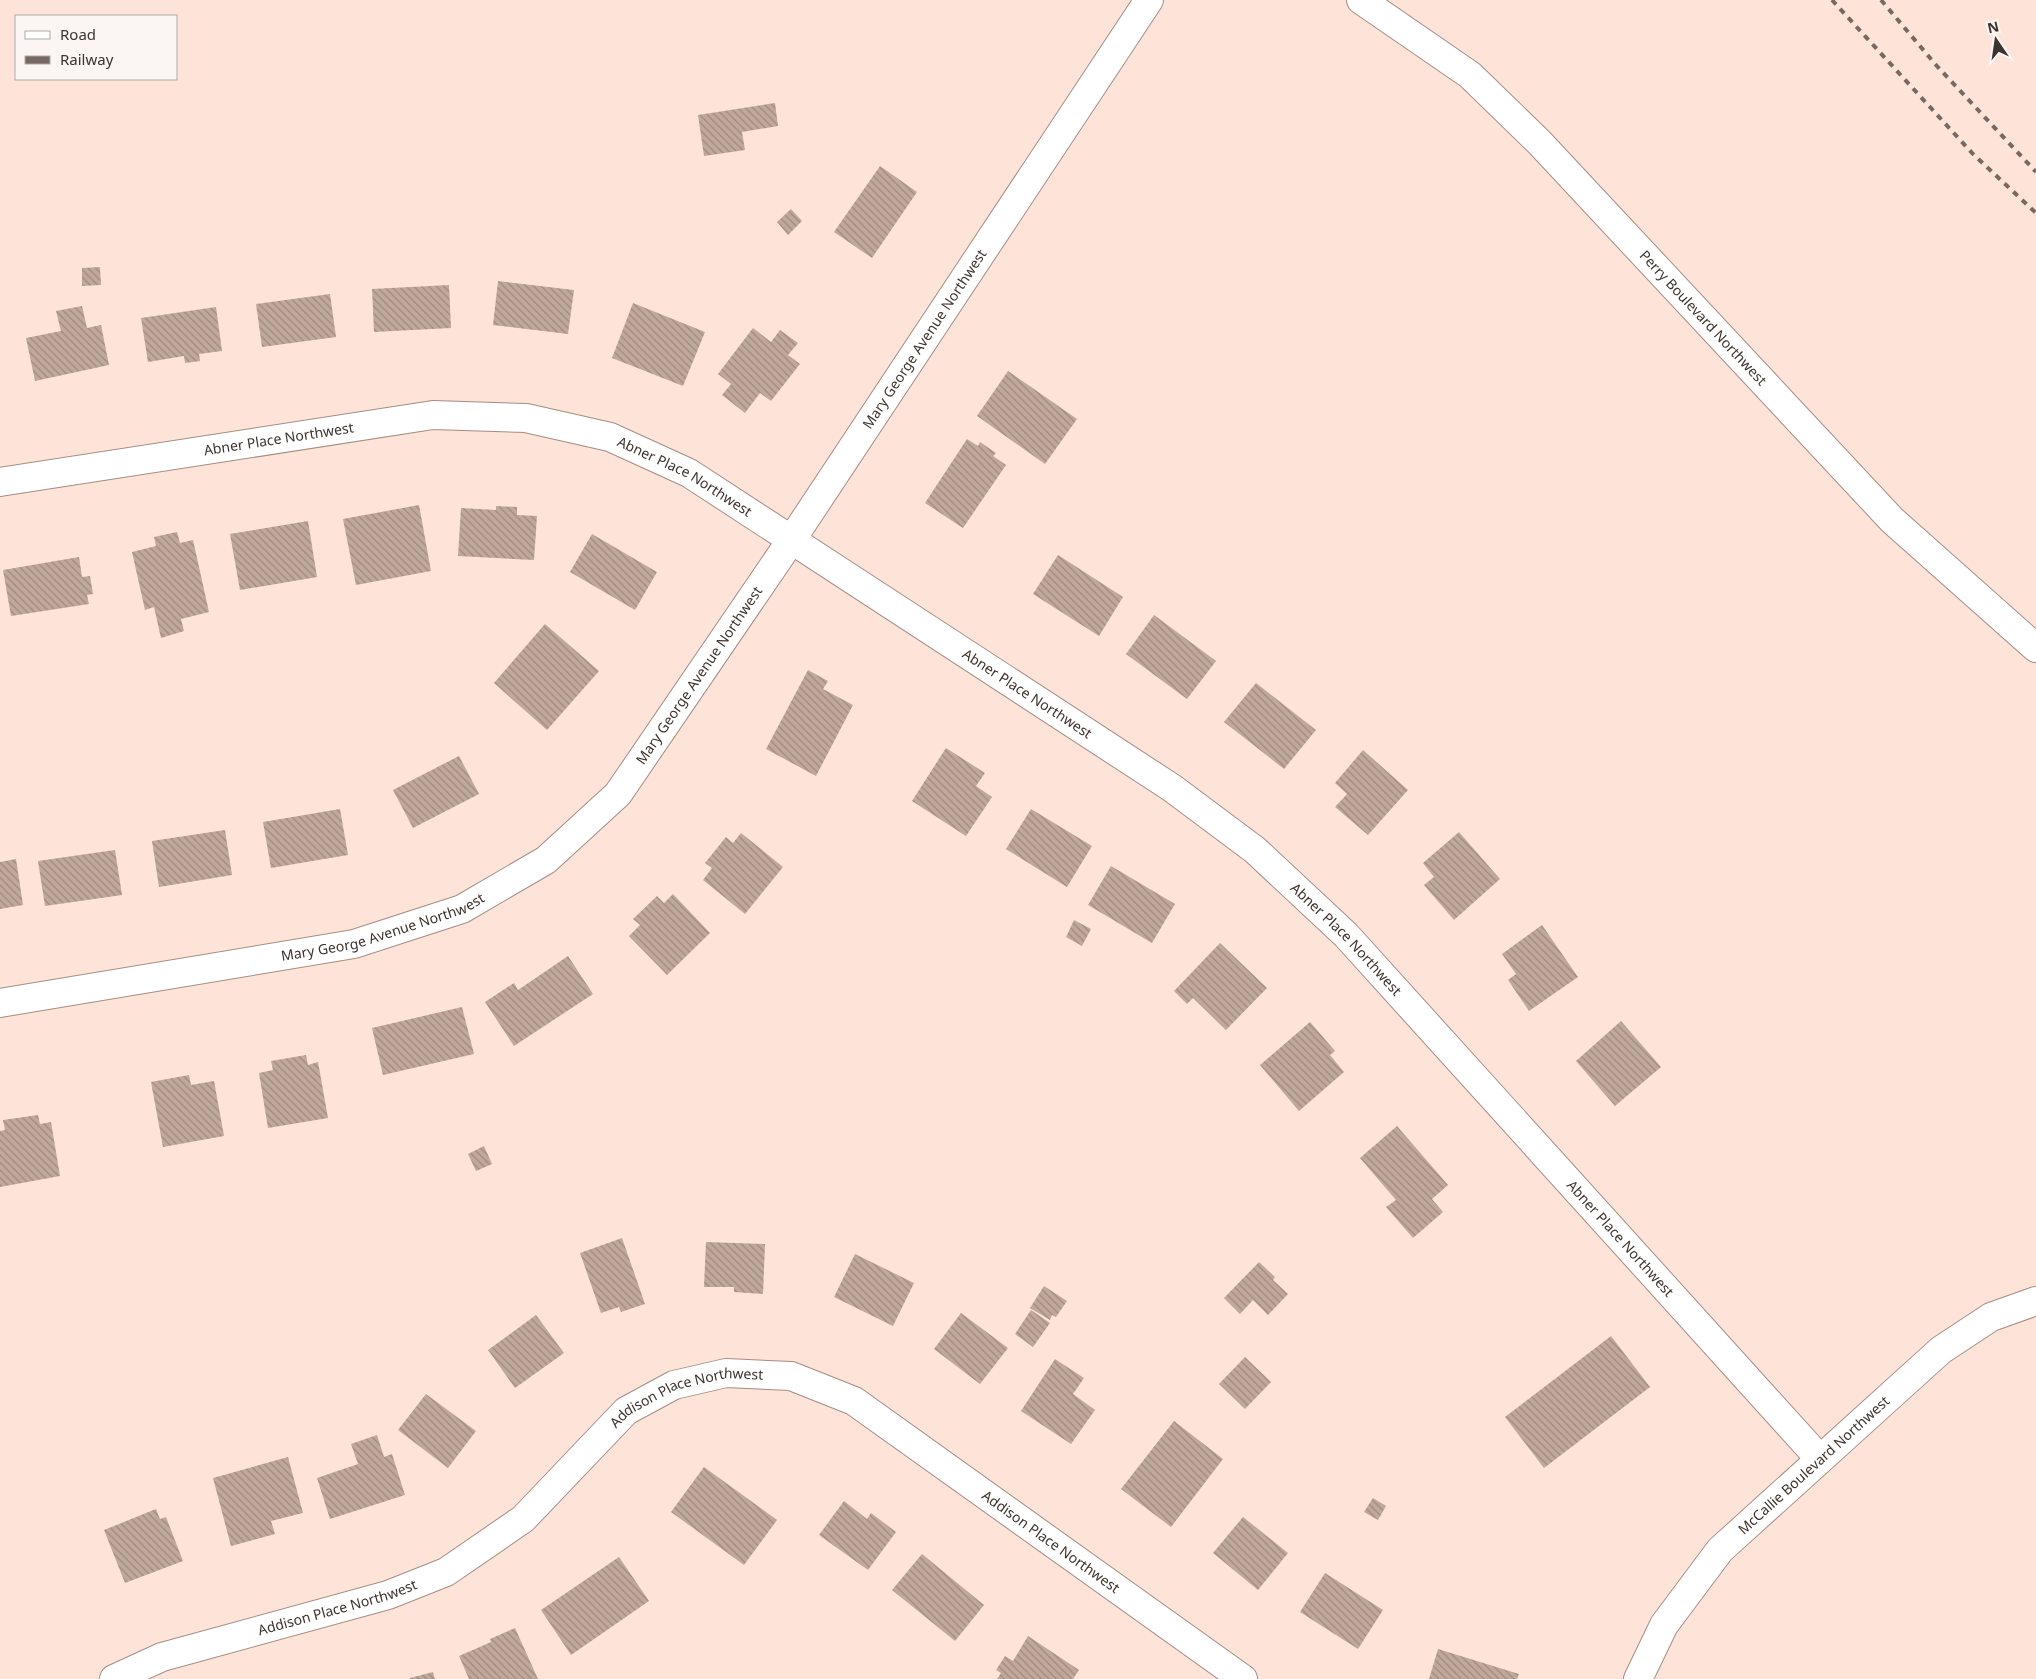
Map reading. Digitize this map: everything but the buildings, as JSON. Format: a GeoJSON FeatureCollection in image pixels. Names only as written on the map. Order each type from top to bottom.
{"type":"FeatureCollection","features":[{"type":"Feature","properties":{"kind":"street","name":"Mary George Avenue Northwest"},"geometry":{"type":"LineString","coordinates":[[0,1004],[354,944],[462,910],[546,860],[618,794],[792,539],[1150,0]]}},
{"type":"Feature","properties":{"kind":"street","name":"Perry Boulevard Northwest"},"geometry":{"type":"LineString","coordinates":[[1361,0],[1470,75],[1539,142],[1892,520],[2036,648]]}},
{"type":"Feature","properties":{"kind":"street","name":"Abner Place Northwest"},"geometry":{"type":"LineString","coordinates":[[0,482],[433,415],[526,418],[610,438],[689,473],[1172,788],[1255,850],[1346,935],[1820,1458]]}},
{"type":"Feature","properties":{"kind":"street","name":"McCallie Boulevard Northwest"},"geometry":{"type":"LineString","coordinates":[[1638,1679],[1664,1625],[1720,1550],[1941,1350],[1991,1317],[2036,1301]]}},
{"type":"Feature","properties":{"kind":"street","name":"Addison Place Northwest"},"geometry":{"type":"LineString","coordinates":[[114,1679],[162,1658],[388,1595],[446,1572],[523,1519],[626,1411],[674,1385],[726,1373],[791,1376],[854,1401],[1243,1679]]}},
{"type":"Feature","properties":{"kind":"railway"},"geometry":{"type":"LineString","coordinates":[[1832,0],[1973,154],[2036,213]]}},
{"type":"Feature","properties":{"kind":"railway"},"geometry":{"type":"LineString","coordinates":[[1881,0],[1936,65],[2036,172]]}}]}
